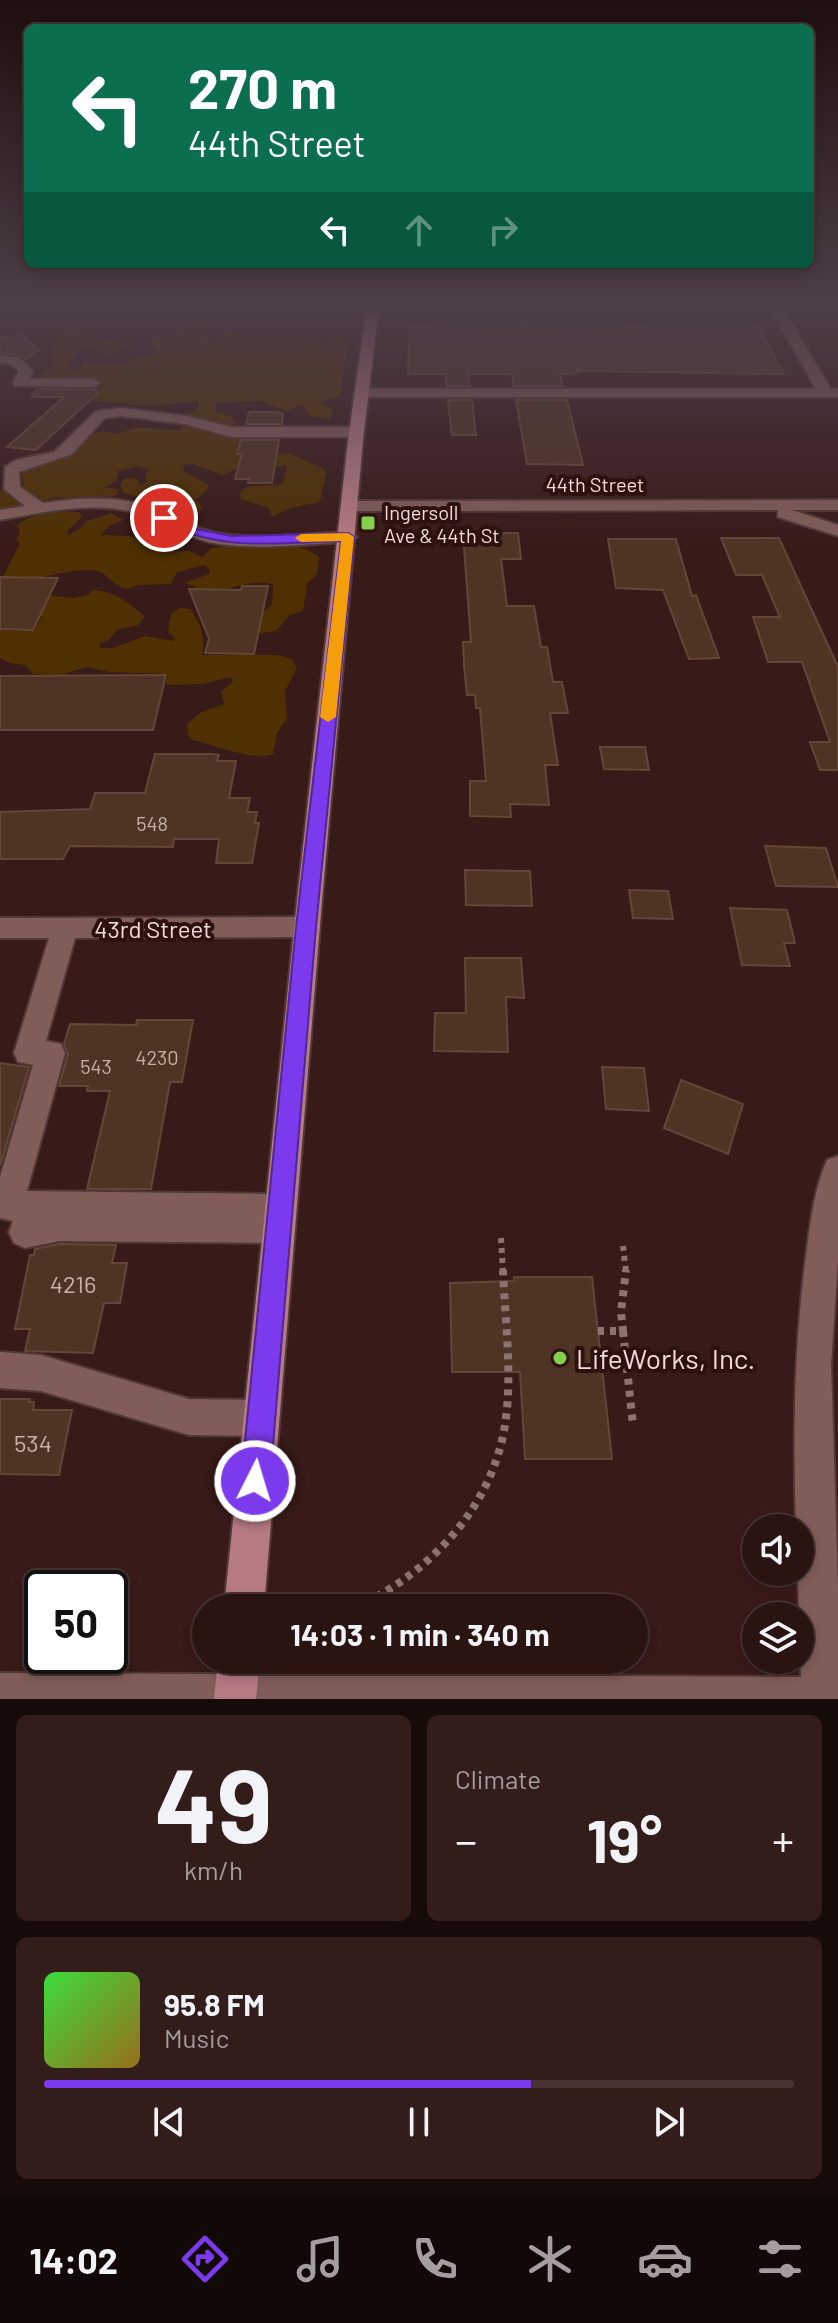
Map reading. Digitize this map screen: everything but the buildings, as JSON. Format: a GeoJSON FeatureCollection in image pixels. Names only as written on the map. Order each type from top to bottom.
{"type":"FeatureCollection","features":[{"type":"Feature","properties":{"kind":"main road"},"geometry":{"type":"LineString","coordinates":[[245,1594],[306,927],[361,385]]}},
{"type":"Feature","properties":{"kind":"street"},"geometry":{"type":"LineString","coordinates":[[360,393],[832,393]]}},
{"type":"Feature","properties":{"kind":"street"},"geometry":{"type":"LineString","coordinates":[[38,507],[12,489],[11,470],[17,464],[60,455],[73,446],[101,414],[121,412],[186,420],[231,432],[356,432]]}},
{"type":"Feature","properties":{"kind":"street"},"geometry":{"type":"LineString","coordinates":[[0,515],[85,502],[119,504],[149,511],[192,532],[231,540],[348,537]]}},
{"type":"Feature","properties":{"kind":"street"},"geometry":{"type":"LineString","coordinates":[[751,505],[806,518],[838,531]]}},
{"type":"Feature","properties":{"kind":"street","name":"44th Street"},"geometry":{"type":"LineString","coordinates":[[351,506],[838,505]]}},
{"type":"Feature","properties":{"kind":"street","name":"43rd Street"},"geometry":{"type":"LineString","coordinates":[[0,928],[306,927]]}},
{"type":"Feature","properties":{"kind":"street"},"geometry":{"type":"LineString","coordinates":[[65,928],[28,1053],[51,1053],[7,1206],[279,1218]]}},
{"type":"Feature","properties":{"kind":"street"},"geometry":{"type":"LineString","coordinates":[[823,1698],[814,1452],[815,1310],[828,1210],[838,1170]]}},
{"type":"Feature","properties":{"kind":"street"},"geometry":{"type":"LineString","coordinates":[[25,1232],[59,1225],[279,1218]]}},
{"type":"Feature","properties":{"kind":"street"},"geometry":{"type":"LineString","coordinates":[[0,1370],[41,1373],[189,1417],[261,1418]]}},
{"type":"Feature","properties":{"kind":"street"},"geometry":{"type":"LineString","coordinates":[[0,1694],[236,1684],[838,1698]]}},
{"type":"Feature","properties":{"kind":"path"},"geometry":{"type":"LineString","coordinates":[[386,1594],[427,1565],[463,1523],[487,1478],[503,1434],[507,1399],[501,1238]]}},
{"type":"Feature","properties":{"kind":"path"},"geometry":{"type":"LineString","coordinates":[[623,1246],[627,1279],[621,1312],[633,1425]]}},
{"type":"Feature","properties":{"kind":"path"},"geometry":{"type":"LineString","coordinates":[[598,1331],[623,1331]]}},
{"type":"Feature","properties":{"kind":"shaded area"},"geometry":{"type":"Polygon","coordinates":[[[103,385],[342,385],[341,396],[321,402],[333,410],[329,420],[310,416],[302,405],[286,411],[262,401],[220,402],[216,405],[215,412],[230,416],[235,422],[232,428],[236,435],[255,441],[253,444],[238,444],[236,454],[276,457],[281,453],[290,454],[322,468],[326,472],[320,502],[290,508],[272,517],[269,508],[241,499],[240,493],[246,487],[283,484],[287,466],[237,468],[223,475],[193,464],[184,465],[183,471],[208,485],[207,490],[195,500],[203,507],[198,514],[191,514],[175,503],[167,505],[123,493],[120,484],[124,479],[136,478],[141,485],[147,482],[145,475],[149,470],[138,466],[118,471],[116,481],[103,488],[119,489],[118,494],[112,497],[55,498],[0,509],[0,491],[24,489],[21,469],[77,449],[91,434],[102,431],[115,434],[140,427],[179,431],[185,424],[183,419],[199,408],[199,401],[152,406],[91,399],[103,385]]]}},
{"type":"Feature","properties":{"kind":"shaded area"},"geometry":{"type":"Polygon","coordinates":[[[79,512],[82,517],[68,530],[68,535],[80,529],[85,522],[111,513],[123,520],[110,525],[101,535],[129,536],[172,551],[189,551],[202,557],[212,548],[268,544],[298,547],[319,557],[317,574],[307,584],[303,611],[290,615],[276,631],[246,635],[253,611],[264,611],[272,605],[273,584],[250,584],[228,589],[226,603],[199,613],[195,607],[198,597],[192,595],[195,586],[184,583],[209,574],[210,570],[205,565],[177,572],[171,584],[138,585],[127,589],[92,570],[39,579],[44,595],[73,598],[88,595],[92,590],[101,591],[121,598],[145,616],[138,625],[117,630],[110,639],[99,644],[101,648],[113,648],[145,636],[173,641],[175,638],[168,631],[171,614],[179,608],[190,609],[200,626],[202,655],[278,655],[292,659],[297,668],[285,691],[287,719],[277,733],[273,754],[245,754],[192,740],[188,735],[187,724],[200,713],[224,704],[221,692],[233,682],[231,677],[201,684],[170,685],[166,684],[168,674],[109,672],[86,667],[61,675],[33,674],[25,665],[0,658],[0,625],[10,631],[34,631],[42,616],[18,615],[1,580],[20,543],[16,540],[20,533],[17,525],[46,513],[79,512]]]}},
{"type":"Feature","properties":{"kind":"slow traffic"},"geometry":{"type":"LineString","coordinates":[[301,538],[348,537],[328,717]]}},
{"type":"Feature","properties":{"kind":"place","name":"Ingersoll Ave & 44th St"},"geometry":{"type":"Point","coordinates":[368,523]}},
{"type":"Feature","properties":{"kind":"place","name":"LifeWorks, Inc."},"geometry":{"type":"Point","coordinates":[560,1358]}},
{"type":"Feature","properties":{"kind":"route"},"geometry":{"type":"LineString","coordinates":[[164,518],[207,537],[231,540],[348,537],[306,927],[255,1481]]}}]}
